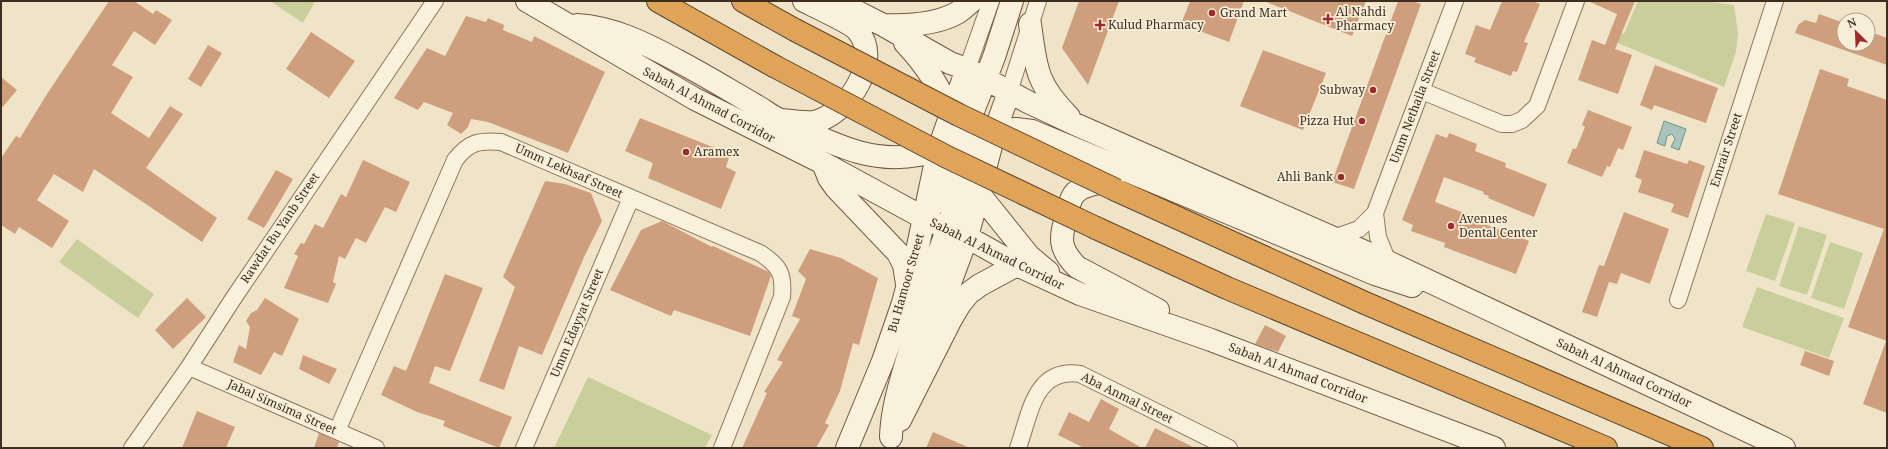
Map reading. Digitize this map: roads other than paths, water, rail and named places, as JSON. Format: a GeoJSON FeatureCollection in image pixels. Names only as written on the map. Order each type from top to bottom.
{"type":"FeatureCollection","features":[{"type":"Feature","properties":{"kind":"highway"},"geometry":{"type":"LineString","coordinates":[[658,1],[774,66],[947,157],[1096,228],[1227,288],[1606,448]]}},
{"type":"Feature","properties":{"kind":"highway"},"geometry":{"type":"LineString","coordinates":[[743,1],[795,30],[959,114],[1116,190],[1365,303],[1702,448]]}},
{"type":"Feature","properties":{"kind":"street","name":"Sabah Al Ahmad Corridor"},"geometry":{"type":"LineString","coordinates":[[527,1],[695,99],[822,163],[924,218],[958,233],[1017,265],[1080,294],[1211,340],[1494,448]]}},
{"type":"Feature","properties":{"kind":"street"},"geometry":{"type":"LineString","coordinates":[[780,120],[814,122],[831,115],[851,95],[865,71],[868,53],[864,40],[856,29],[804,1]]}},
{"type":"Feature","properties":{"kind":"street","name":"Sabah Al Ahmad Corridor"},"geometry":{"type":"LineString","coordinates":[[836,1],[883,25],[950,63],[967,69],[1009,92],[1076,125],[1388,262],[1784,448]]}},
{"type":"Feature","properties":{"kind":"street"},"geometry":{"type":"LineString","coordinates":[[883,25],[908,26],[934,21],[958,13],[972,1]]}},
{"type":"Feature","properties":{"kind":"street"},"geometry":{"type":"LineString","coordinates":[[967,69],[991,1]]}},
{"type":"Feature","properties":{"kind":"street"},"geometry":{"type":"LineString","coordinates":[[924,218],[960,150],[1012,1]]}},
{"type":"Feature","properties":{"kind":"street"},"geometry":{"type":"LineString","coordinates":[[889,443],[958,233],[979,194],[995,131],[1038,1]]}},
{"type":"Feature","properties":{"kind":"street","name":"Umm Nethaila Street"},"geometry":{"type":"LineString","coordinates":[[1333,238],[1359,229],[1375,213],[1455,1]]}},
{"type":"Feature","properties":{"kind":"street"},"geometry":{"type":"LineString","coordinates":[[1422,91],[1502,124],[1512,124],[1522,120],[1536,106],[1576,1]]}},
{"type":"Feature","properties":{"kind":"street","name":"Emrair Street"},"geometry":{"type":"LineString","coordinates":[[1678,300],[1775,1]]}},
{"type":"Feature","properties":{"kind":"street","name":"Rawdat Bu Yanb Street"},"geometry":{"type":"LineString","coordinates":[[132,448],[189,367],[431,4]]}},
{"type":"Feature","properties":{"kind":"street"},"geometry":{"type":"LineString","coordinates":[[568,24],[594,26],[629,37],[677,60],[780,120],[829,142],[881,158],[901,158],[938,151],[960,150],[995,131],[1016,129],[1032,131],[1375,274],[1425,290],[1446,290]]}},
{"type":"Feature","properties":{"kind":"street"},"geometry":{"type":"LineString","coordinates":[[1030,24],[1036,65],[1043,86],[1059,107],[1076,125]]}},
{"type":"Feature","properties":{"kind":"street"},"geometry":{"type":"LineString","coordinates":[[883,25],[900,39],[920,61],[941,92],[950,112],[967,178],[1029,256],[1080,294]]}},
{"type":"Feature","properties":{"kind":"street","name":"Bu Hamoor Street"},"geometry":{"type":"LineString","coordinates":[[847,448],[883,361],[908,286],[938,151],[950,112],[967,69]]}},
{"type":"Feature","properties":{"kind":"street"},"geometry":{"type":"LineString","coordinates":[[958,233],[960,150],[996,113],[1009,92]]}},
{"type":"Feature","properties":{"kind":"street","name":"Umm Lekhsaf Street"},"geometry":{"type":"LineString","coordinates":[[337,431],[455,160],[464,149],[474,143],[487,140],[502,142],[760,253],[771,260],[780,270],[784,283],[782,297],[722,448]]}},
{"type":"Feature","properties":{"kind":"street"},"geometry":{"type":"LineString","coordinates":[[822,163],[836,188],[898,253],[904,265],[908,286]]}},
{"type":"Feature","properties":{"kind":"street"},"geometry":{"type":"LineString","coordinates":[[1146,178],[1091,184],[1075,193],[1071,200],[1062,233],[1062,245],[1067,257],[1078,267],[1211,340]]}},
{"type":"Feature","properties":{"kind":"street","name":"Umm Edayyat Street"},"geometry":{"type":"LineString","coordinates":[[524,448],[631,198]]}},
{"type":"Feature","properties":{"kind":"street","name":"Umm Nethaila Street"},"geometry":{"type":"LineString","coordinates":[[1375,213],[1378,237],[1388,262]]}},
{"type":"Feature","properties":{"kind":"street"},"geometry":{"type":"LineString","coordinates":[[889,443],[950,320],[960,304],[969,293],[980,285],[1017,265]]}},
{"type":"Feature","properties":{"kind":"street","name":"Jabal Simsima Street"},"geometry":{"type":"LineString","coordinates":[[189,367],[376,448]]}},
{"type":"Feature","properties":{"kind":"street","name":"Aba Anmal Street"},"geometry":{"type":"LineString","coordinates":[[1018,448],[1039,389],[1048,380],[1058,374],[1069,372],[1080,374],[1230,448]]}},
{"type":"Feature","properties":{"kind":"water"},"geometry":{"type":"Polygon","coordinates":[[[1664,121],[1686,129],[1679,150],[1671,147],[1675,139],[1672,134],[1667,136],[1665,146],[1657,143],[1664,121]]]}},
{"type":"Feature","properties":{"kind":"place","name":"Grand Mart"},"geometry":{"type":"Point","coordinates":[1212,13]}},
{"type":"Feature","properties":{"kind":"place","name":"Al Nahdi Pharmacy"},"geometry":{"type":"Point","coordinates":[1328,19]}},
{"type":"Feature","properties":{"kind":"place","name":"Kulud Pharmacy"},"geometry":{"type":"Point","coordinates":[1100,25]}},
{"type":"Feature","properties":{"kind":"place","name":"Subway"},"geometry":{"type":"Point","coordinates":[1373,90]}},
{"type":"Feature","properties":{"kind":"place","name":"Pizza Hut"},"geometry":{"type":"Point","coordinates":[1362,121]}},
{"type":"Feature","properties":{"kind":"place","name":"Aramex"},"geometry":{"type":"Point","coordinates":[686,152]}},
{"type":"Feature","properties":{"kind":"place","name":"Ahli Bank"},"geometry":{"type":"Point","coordinates":[1341,177]}},
{"type":"Feature","properties":{"kind":"place","name":"Avenues Dental Center"},"geometry":{"type":"Point","coordinates":[1451,226]}}]}
